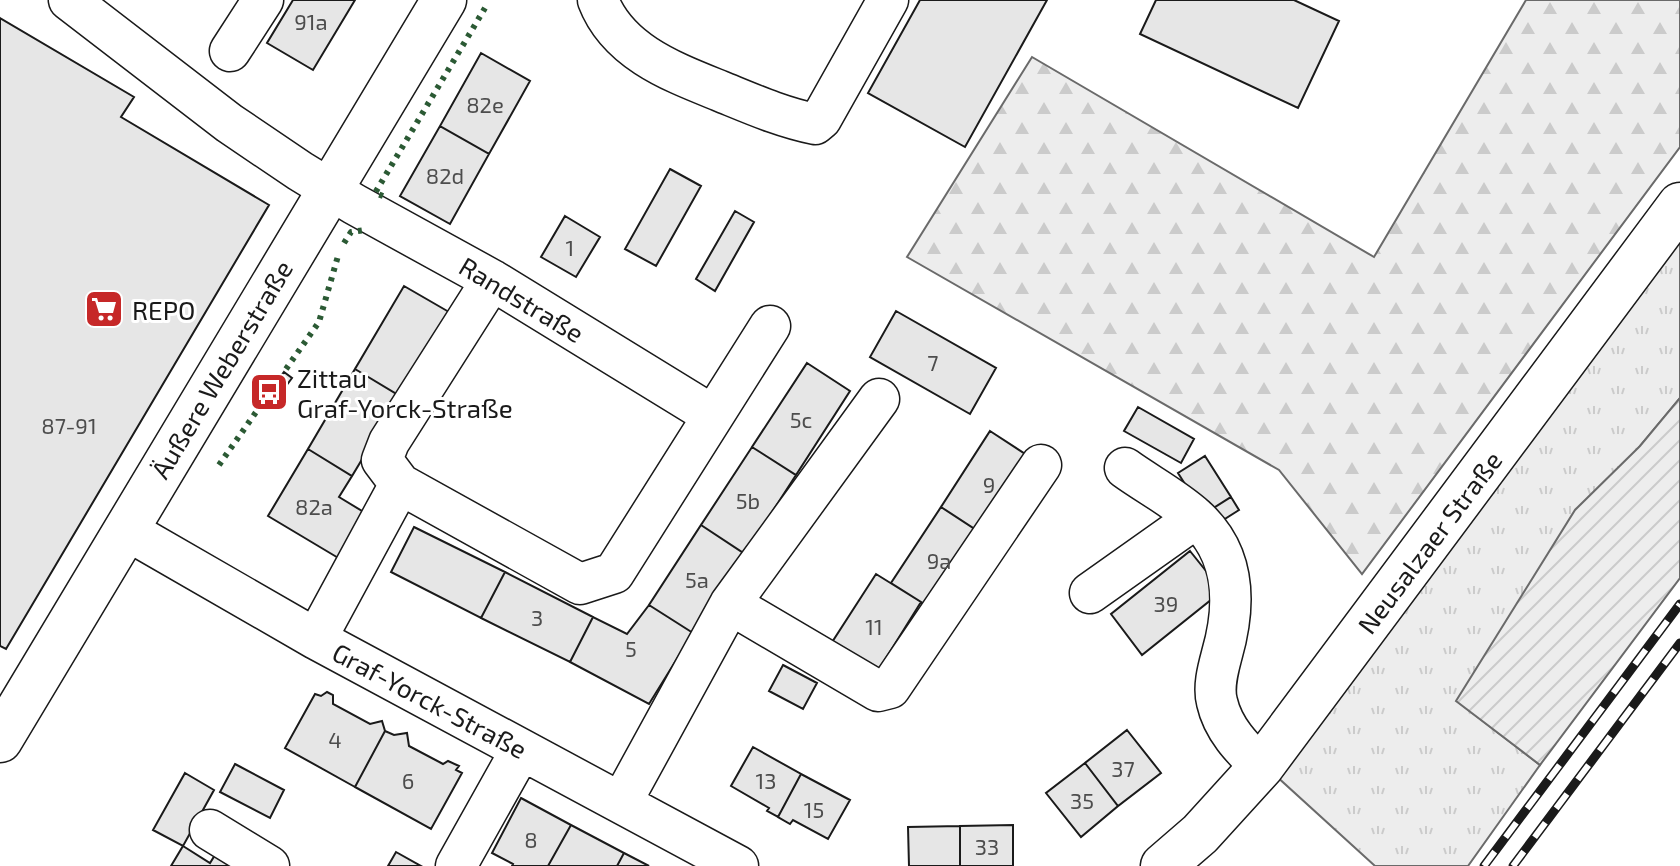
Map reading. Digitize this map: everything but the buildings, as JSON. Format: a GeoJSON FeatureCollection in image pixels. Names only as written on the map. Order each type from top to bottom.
{"type":"FeatureCollection","features":[{"type":"Feature","properties":{"kind":"main road","name":"Äußere Weberstraße"},"geometry":{"type":"LineString","coordinates":[[0,740],[444,0]]}},
{"type":"Feature","properties":{"kind":"main road","name":"Neusalzaer Straße"},"geometry":{"type":"LineString","coordinates":[[1163,866],[1200,834],[1261,767],[1680,205]]}},
{"type":"Feature","properties":{"kind":"street","name":"Randstraße"},"geometry":{"type":"LineString","coordinates":[[69,0],[229,123],[329,190],[492,280],[712,415]]}},
{"type":"Feature","properties":{"kind":"street"},"geometry":{"type":"LineString","coordinates":[[230,51],[263,0]]}},
{"type":"Feature","properties":{"kind":"street"},"geometry":{"type":"LineString","coordinates":[[598,0],[619,34],[639,52],[667,69],[783,117],[815,124],[821,119],[888,0]]}},
{"type":"Feature","properties":{"kind":"street"},"geometry":{"type":"LineString","coordinates":[[492,280],[389,442],[382,460],[400,484],[580,584],[614,573],[770,326]]}},
{"type":"Feature","properties":{"kind":"street"},"geometry":{"type":"LineString","coordinates":[[621,803],[730,604],[879,399]]}},
{"type":"Feature","properties":{"kind":"street"},"geometry":{"type":"LineString","coordinates":[[730,604],[866,685],[878,691],[890,688],[1041,465]]}},
{"type":"Feature","properties":{"kind":"street"},"geometry":{"type":"LineString","coordinates":[[1125,468],[1196,518],[1220,551],[1230,576],[1232,605],[1217,670],[1215,699],[1224,725],[1261,767]]}},
{"type":"Feature","properties":{"kind":"street"},"geometry":{"type":"LineString","coordinates":[[316,639],[400,484]]}},
{"type":"Feature","properties":{"kind":"street"},"geometry":{"type":"LineString","coordinates":[[1090,593],[1196,518]]}},
{"type":"Feature","properties":{"kind":"street","name":"Graf-Yorck-Straße"},"geometry":{"type":"LineString","coordinates":[[125,529],[316,639],[738,866]]}},
{"type":"Feature","properties":{"kind":"street"},"geometry":{"type":"LineString","coordinates":[[456,866],[521,750]]}},
{"type":"Feature","properties":{"kind":"street"},"geometry":{"type":"LineString","coordinates":[[210,830],[269,866]]}},
{"type":"Feature","properties":{"kind":"green space"},"geometry":{"type":"Polygon","coordinates":[[[1526,0],[1680,0],[1680,147],[1362,574],[1279,470],[907,257],[1032,57],[1374,257],[1526,0]]]}},
{"type":"Feature","properties":{"kind":"green space"},"geometry":{"type":"Polygon","coordinates":[[[1680,233],[1680,398],[1640,446],[1457,701],[1540,765],[1468,866],[1375,866],[1274,774],[1680,233]]]}},
{"type":"Feature","properties":{"kind":"green space"},"geometry":{"type":"Polygon","coordinates":[[[1680,398],[1680,578],[1540,765],[1456,701],[1575,510],[1640,446],[1680,398]]]}},
{"type":"Feature","properties":{"kind":"railway"},"geometry":{"type":"LineString","coordinates":[[1484,866],[1680,604]]}},
{"type":"Feature","properties":{"kind":"railway"},"geometry":{"type":"LineString","coordinates":[[1513,866],[1680,643]]}},
{"type":"Feature","properties":{"kind":"hedge"},"geometry":{"type":"LineString","coordinates":[[383,196],[375,193],[485,8]]}},
{"type":"Feature","properties":{"kind":"hedge"},"geometry":{"type":"LineString","coordinates":[[344,243],[351,232],[365,230]]}},
{"type":"Feature","properties":{"kind":"hedge"},"geometry":{"type":"LineString","coordinates":[[286,369],[319,322],[338,256]]}},
{"type":"Feature","properties":{"kind":"hedge"},"geometry":{"type":"LineString","coordinates":[[219,465],[268,395]]}},
{"type":"Feature","properties":{"kind":"place","name":"REPO"},"geometry":{"type":"Point","coordinates":[104,309]}},
{"type":"Feature","properties":{"kind":"place","name":"Zittau Graf-Yorck-Straße"},"geometry":{"type":"Point","coordinates":[269,392]}}]}
